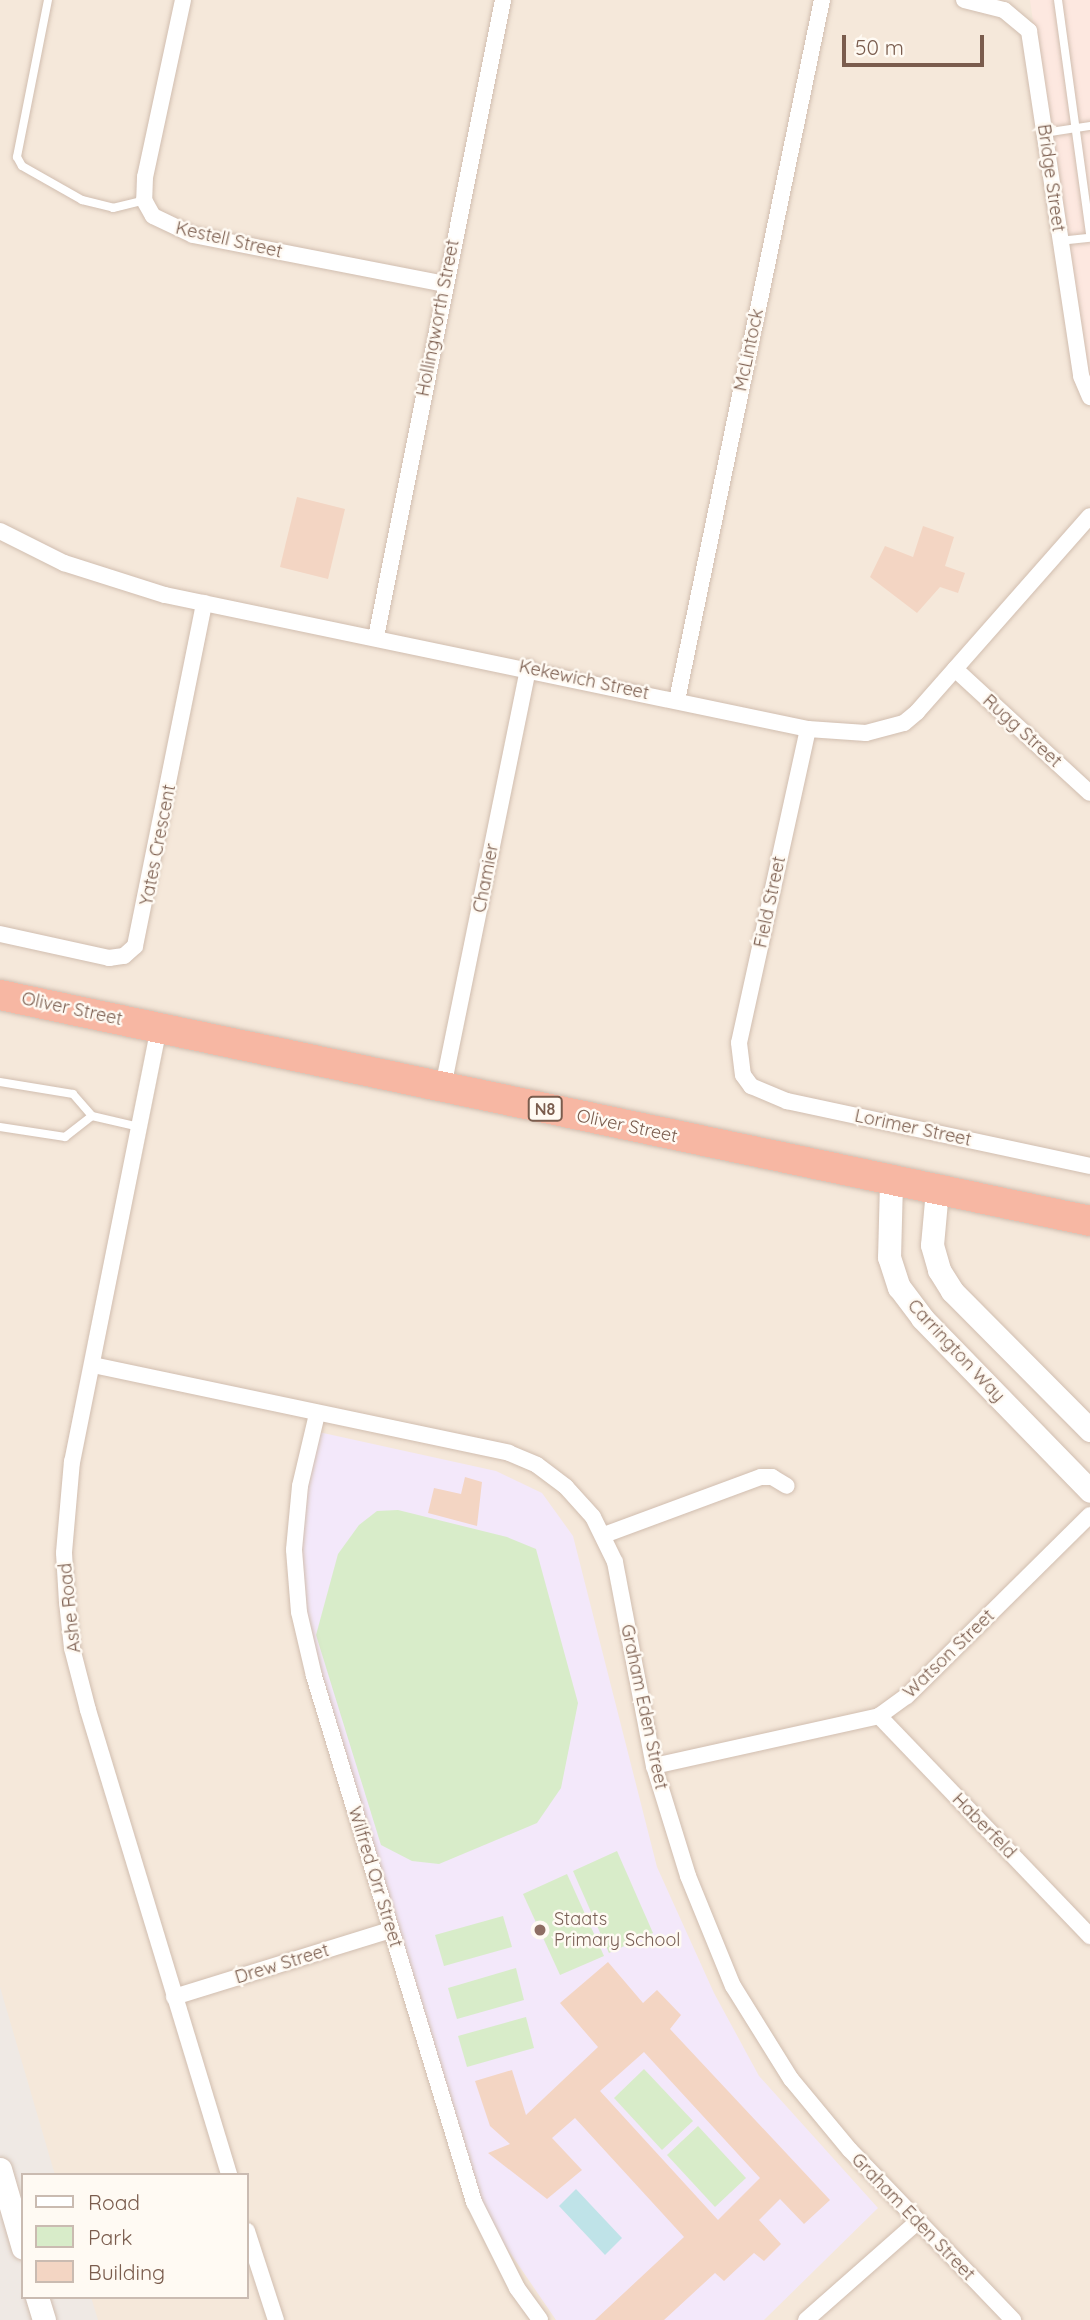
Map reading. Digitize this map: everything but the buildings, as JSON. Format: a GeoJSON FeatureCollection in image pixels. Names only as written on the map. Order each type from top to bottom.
{"type":"FeatureCollection","features":[{"type":"Feature","properties":{"kind":"highway","name":"Oliver Street"},"geometry":{"type":"LineString","coordinates":[[0,995],[1090,1222]]}},
{"type":"Feature","properties":{"kind":"street"},"geometry":{"type":"LineString","coordinates":[[144,200],[183,0]]}},
{"type":"Feature","properties":{"kind":"street","name":"Hollingworth Street"},"geometry":{"type":"LineString","coordinates":[[376,636],[444,284],[503,0]]}},
{"type":"Feature","properties":{"kind":"street","name":"McLintock"},"geometry":{"type":"LineString","coordinates":[[677,700],[822,0]]}},
{"type":"Feature","properties":{"kind":"street","name":"Bridge Street"},"geometry":{"type":"LineString","coordinates":[[964,0],[1004,10],[1025,23],[1082,376],[1090,397]]}},
{"type":"Feature","properties":{"kind":"street","name":"Kestell Street"},"geometry":{"type":"LineString","coordinates":[[144,200],[153,216],[183,233],[444,284]]}},
{"type":"Feature","properties":{"kind":"street","name":"Kekewich Street"},"geometry":{"type":"LineString","coordinates":[[0,531],[99,576],[204,603],[376,636],[808,729],[883,732],[917,712],[1090,516]]}},
{"type":"Feature","properties":{"kind":"street","name":"Yates Crescent"},"geometry":{"type":"LineString","coordinates":[[0,934],[109,958],[124,956],[135,946],[204,603]]}},
{"type":"Feature","properties":{"kind":"street","name":"Chamier"},"geometry":{"type":"LineString","coordinates":[[443,1087],[528,668]]}},
{"type":"Feature","properties":{"kind":"street","name":"Rugg Street"},"geometry":{"type":"LineString","coordinates":[[955,669],[1090,793]]}},
{"type":"Feature","properties":{"kind":"street","name":"Field Street"},"geometry":{"type":"LineString","coordinates":[[743,1075],[739,1042],[808,729]]}},
{"type":"Feature","properties":{"kind":"street","name":"Ashe Road"},"geometry":{"type":"LineString","coordinates":[[159,1027],[67,1503],[64,1553],[72,1648],[228,2173]]}},
{"type":"Feature","properties":{"kind":"street","name":"Lorimer Street"},"geometry":{"type":"LineString","coordinates":[[743,1075],[751,1086],[787,1101],[1090,1166]]}},
{"type":"Feature","properties":{"kind":"street","name":"Carrington Way"},"geometry":{"type":"LineString","coordinates":[[891,1182],[889,1257],[899,1287],[922,1318],[1090,1491]]}},
{"type":"Feature","properties":{"kind":"street"},"geometry":{"type":"LineString","coordinates":[[937,1191],[932,1245],[945,1281],[1090,1430]]}},
{"type":"Feature","properties":{"kind":"street","name":"Graham Eden Street"},"geometry":{"type":"LineString","coordinates":[[93,1365],[509,1453],[537,1465],[566,1487],[604,1535],[615,1562],[654,1766],[688,1876],[733,1986],[791,2079],[916,2223],[1013,2320]]}},
{"type":"Feature","properties":{"kind":"street","name":"Wilfred Orr Street"},"geometry":{"type":"LineString","coordinates":[[317,1414],[300,1486],[294,1550],[299,1612],[391,1930],[474,2202],[517,2288],[540,2320]]}},
{"type":"Feature","properties":{"kind":"street"},"geometry":{"type":"LineString","coordinates":[[604,1535],[761,1477],[772,1477],[787,1486]]}},
{"type":"Feature","properties":{"kind":"street","name":"Watson Street"},"geometry":{"type":"LineString","coordinates":[[654,1766],[879,1716],[907,1696],[1090,1515]]}},
{"type":"Feature","properties":{"kind":"street","name":"Haberfeld"},"geometry":{"type":"LineString","coordinates":[[879,1716],[1090,1936]]}},
{"type":"Feature","properties":{"kind":"street","name":"Drew Street"},"geometry":{"type":"LineString","coordinates":[[174,1997],[391,1930]]}},
{"type":"Feature","properties":{"kind":"street"},"geometry":{"type":"LineString","coordinates":[[0,2169],[21,2241]]}},
{"type":"Feature","properties":{"kind":"street"},"geometry":{"type":"LineString","coordinates":[[806,2320],[916,2223]]}},
{"type":"Feature","properties":{"kind":"street"},"geometry":{"type":"LineString","coordinates":[[248,2234],[275,2320]]}},
{"type":"Feature","properties":{"kind":"street"},"geometry":{"type":"LineString","coordinates":[[38,2299],[44,2320]]}},
{"type":"Feature","properties":{"kind":"lane"},"geometry":{"type":"LineString","coordinates":[[48,0],[17,157],[22,166],[82,200],[113,208],[144,200]]}},
{"type":"Feature","properties":{"kind":"lane"},"geometry":{"type":"LineString","coordinates":[[1058,0],[1090,235],[1059,241]]}},
{"type":"Feature","properties":{"kind":"lane"},"geometry":{"type":"LineString","coordinates":[[1044,134],[1076,126],[1090,126]]}},
{"type":"Feature","properties":{"kind":"lane"},"geometry":{"type":"LineString","coordinates":[[0,1082],[73,1094],[92,1116],[139,1127]]}},
{"type":"Feature","properties":{"kind":"lane"},"geometry":{"type":"LineString","coordinates":[[0,1127],[65,1137],[92,1116]]}},
{"type":"Feature","properties":{"kind":"shaded area"},"geometry":{"type":"Polygon","coordinates":[[[0,0],[1090,0],[1090,2320],[0,2320],[0,0]]]}},
{"type":"Feature","properties":{"kind":"shaded area"},"geometry":{"type":"Polygon","coordinates":[[[1030,0],[1090,0],[1090,383],[1082,377],[1030,0]]]}},
{"type":"Feature","properties":{"kind":"shaded area","name":"Staats Primary School"},"geometry":{"type":"Polygon","coordinates":[[[314,1431],[496,1471],[542,1493],[573,1536],[657,1867],[714,1993],[759,2076],[878,2208],[764,2320],[556,2320],[472,2197],[307,1621],[300,1564],[303,1485],[314,1431]]]}},
{"type":"Feature","properties":{"kind":"shaded area"},"geometry":{"type":"Polygon","coordinates":[[[0,1987],[54,2173],[21,2173],[21,2299],[92,2299],[98,2320],[0,2320],[0,1987]]]}},
{"type":"Feature","properties":{"kind":"green space"},"geometry":{"type":"Polygon","coordinates":[[[398,1510],[507,1537],[536,1549],[578,1703],[561,1788],[537,1823],[439,1864],[412,1861],[381,1845],[316,1635],[338,1554],[359,1525],[377,1511],[398,1510]]]}},
{"type":"Feature","properties":{"kind":"green space"},"geometry":{"type":"Polygon","coordinates":[[[617,1851],[653,1933],[609,1953],[573,1871],[617,1851]]]}},
{"type":"Feature","properties":{"kind":"green space"},"geometry":{"type":"Polygon","coordinates":[[[567,1874],[604,1956],[560,1975],[523,1894],[567,1874]]]}},
{"type":"Feature","properties":{"kind":"green space"},"geometry":{"type":"Polygon","coordinates":[[[503,1916],[512,1947],[444,1966],[435,1935],[503,1916]]]}},
{"type":"Feature","properties":{"kind":"green space"},"geometry":{"type":"Polygon","coordinates":[[[516,1968],[524,2000],[457,2019],[448,1988],[516,1968]]]}},
{"type":"Feature","properties":{"kind":"green space"},"geometry":{"type":"Polygon","coordinates":[[[526,2017],[534,2048],[467,2067],[458,2036],[526,2017]]]}},
{"type":"Feature","properties":{"kind":"green space"},"geometry":{"type":"Polygon","coordinates":[[[644,2069],[693,2121],[662,2150],[614,2098],[644,2069]]]}},
{"type":"Feature","properties":{"kind":"green space"},"geometry":{"type":"Polygon","coordinates":[[[698,2126],[746,2178],[715,2207],[667,2155],[698,2126]]]}},
{"type":"Feature","properties":{"kind":"water"},"geometry":{"type":"Polygon","coordinates":[[[576,2189],[622,2238],[605,2255],[559,2206],[576,2189]]]}},
{"type":"Feature","properties":{"kind":"place","name":"Staats Primary School"},"geometry":{"type":"Point","coordinates":[540,1930]}}]}
